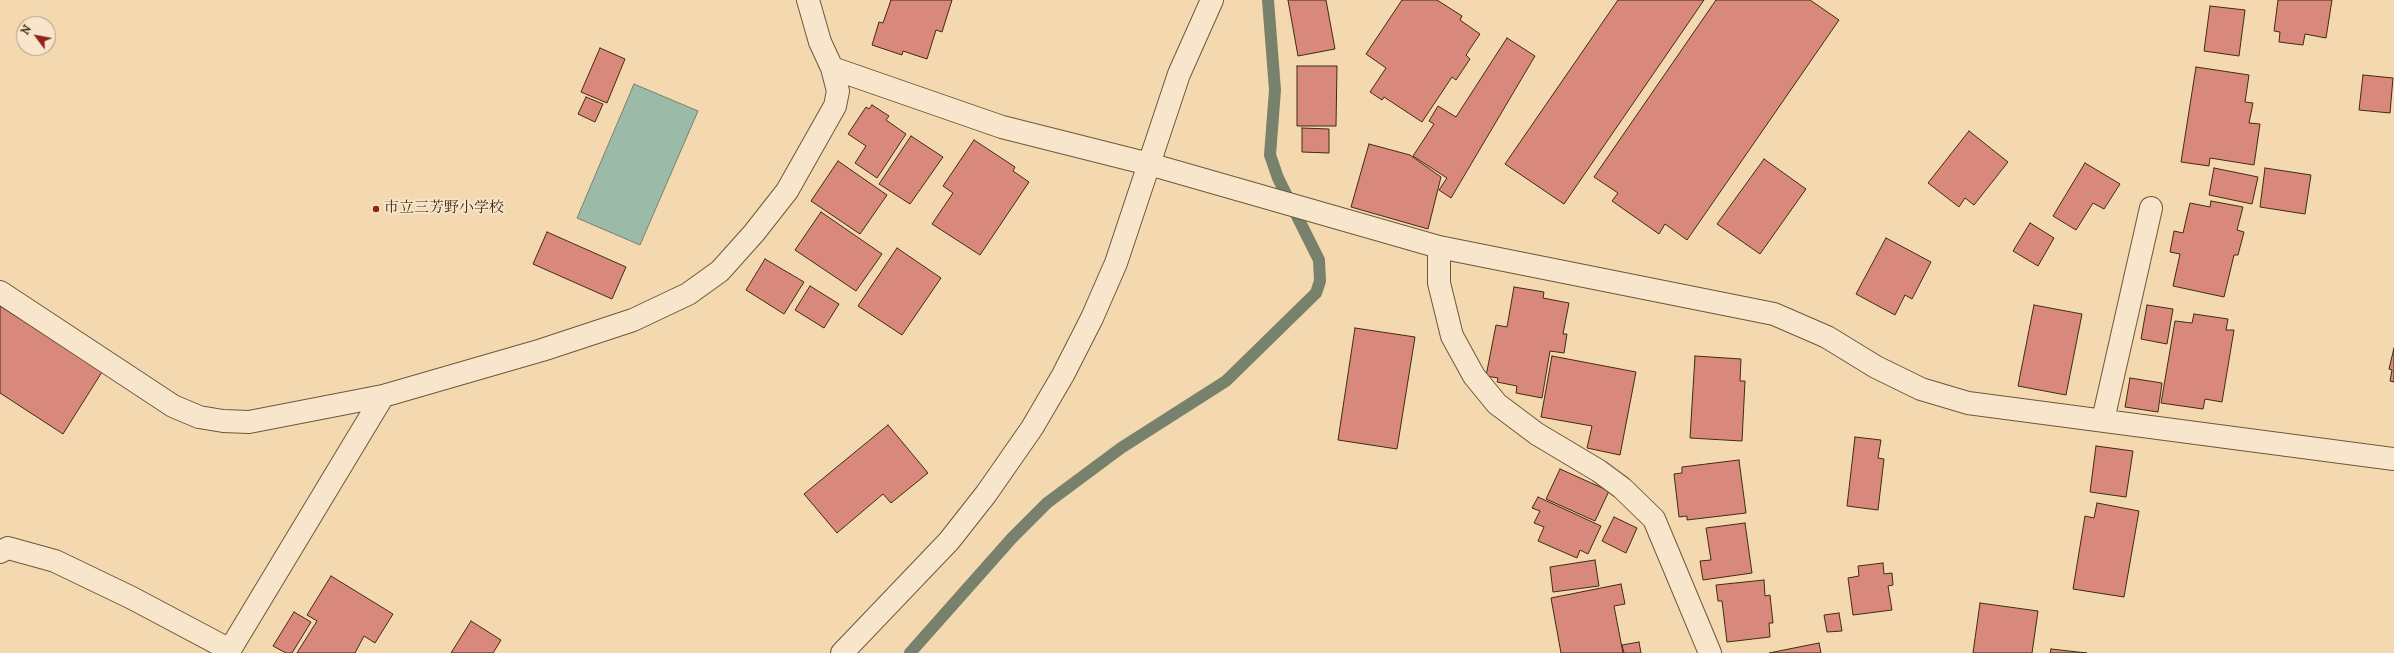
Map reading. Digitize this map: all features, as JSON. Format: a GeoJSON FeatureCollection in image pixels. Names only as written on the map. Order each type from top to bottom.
{"type":"FeatureCollection","features":[{"type":"Feature","properties":{"kind":"street"},"geometry":{"type":"LineString","coordinates":[[0,292],[173,406],[199,417],[223,422],[248,422],[383,396],[542,350],[633,320],[688,294],[720,271],[754,233],[787,190],[835,106],[838,91],[832,68],[820,42],[808,0]]}},
{"type":"Feature","properties":{"kind":"street"},"geometry":{"type":"LineString","coordinates":[[842,653],[949,541],[986,494],[1032,428],[1092,318],[1116,263],[1179,74],[1212,0]]}},
{"type":"Feature","properties":{"kind":"street"},"geometry":{"type":"LineString","coordinates":[[832,68],[1002,127],[1149,164],[1439,247],[1774,314],[1827,337],[1876,367],[1921,389],[1968,404],[2103,420],[2394,459]]}},
{"type":"Feature","properties":{"kind":"street"},"geometry":{"type":"LineString","coordinates":[[2103,420],[2151,208]]}},
{"type":"Feature","properties":{"kind":"street"},"geometry":{"type":"LineString","coordinates":[[1439,247],[1439,283],[1452,336],[1474,376],[1497,404],[1537,434],[1599,471],[1622,488],[1654,519],[1710,653]]}},
{"type":"Feature","properties":{"kind":"street"},"geometry":{"type":"LineString","coordinates":[[0,552],[8,548],[55,561],[132,598],[229,652],[383,396]]}},
{"type":"Feature","properties":{"kind":"shaded area"},"geometry":{"type":"Polygon","coordinates":[[[634,84],[698,111],[640,245],[577,218],[634,84]]]}},
{"type":"Feature","properties":{"kind":"building"},"geometry":{"type":"Polygon","coordinates":[[[891,0],[952,0],[942,32],[936,30],[927,59],[903,51],[902,55],[872,45],[879,22],[883,23],[891,0]]]}},
{"type":"Feature","properties":{"kind":"building"},"geometry":{"type":"Polygon","coordinates":[[[1288,0],[1326,0],[1335,49],[1298,56],[1288,0]]]}},
{"type":"Feature","properties":{"kind":"building"},"geometry":{"type":"Polygon","coordinates":[[[1402,0],[1437,0],[1462,16],[1460,20],[1480,34],[1466,55],[1470,59],[1456,80],[1452,77],[1422,122],[1384,97],[1382,100],[1370,92],[1386,68],[1366,54],[1402,0]]]}},
{"type":"Feature","properties":{"kind":"building"},"geometry":{"type":"Polygon","coordinates":[[[1618,0],[1704,0],[1564,204],[1505,164],[1618,0]]]}},
{"type":"Feature","properties":{"kind":"building"},"geometry":{"type":"Polygon","coordinates":[[[1716,0],[1810,0],[1839,20],[1687,240],[1665,224],[1659,234],[1612,201],[1618,193],[1594,177],[1716,0]]]}},
{"type":"Feature","properties":{"kind":"building"},"geometry":{"type":"Polygon","coordinates":[[[2278,0],[2332,0],[2326,38],[2305,34],[2303,45],[2279,42],[2280,32],[2274,31],[2278,0]]]}},
{"type":"Feature","properties":{"kind":"building"},"geometry":{"type":"Polygon","coordinates":[[[2210,6],[2245,10],[2239,56],[2204,51],[2210,6]]]}},
{"type":"Feature","properties":{"kind":"building"},"geometry":{"type":"Polygon","coordinates":[[[1507,38],[1535,56],[1451,198],[1439,190],[1447,178],[1413,156],[1434,124],[1429,121],[1438,106],[1456,117],[1507,38]]]}},
{"type":"Feature","properties":{"kind":"building"},"geometry":{"type":"Polygon","coordinates":[[[600,48],[625,59],[607,103],[581,92],[600,48]]]}},
{"type":"Feature","properties":{"kind":"building"},"geometry":{"type":"Polygon","coordinates":[[[1297,66],[1337,66],[1336,126],[1297,126],[1297,66]]]}},
{"type":"Feature","properties":{"kind":"building"},"geometry":{"type":"Polygon","coordinates":[[[2196,67],[2249,75],[2245,102],[2253,103],[2249,123],[2260,124],[2254,165],[2210,158],[2209,166],[2181,162],[2196,67]]]}},
{"type":"Feature","properties":{"kind":"building"},"geometry":{"type":"Polygon","coordinates":[[[2363,75],[2393,78],[2390,113],[2359,110],[2363,75]]]}},
{"type":"Feature","properties":{"kind":"building"},"geometry":{"type":"Polygon","coordinates":[[[586,97],[603,104],[595,122],[578,114],[586,97]]]}},
{"type":"Feature","properties":{"kind":"building"},"geometry":{"type":"Polygon","coordinates":[[[872,105],[889,116],[886,120],[906,134],[877,178],[855,163],[866,146],[848,134],[866,107],[869,109],[872,105]]]}},
{"type":"Feature","properties":{"kind":"building"},"geometry":{"type":"Polygon","coordinates":[[[1302,128],[1329,129],[1329,153],[1302,152],[1302,128]]]}},
{"type":"Feature","properties":{"kind":"building"},"geometry":{"type":"Polygon","coordinates":[[[1969,131],[2008,162],[1974,205],[1965,198],[1959,207],[1928,183],[1969,131]]]}},
{"type":"Feature","properties":{"kind":"building"},"geometry":{"type":"Polygon","coordinates":[[[911,136],[943,157],[910,204],[879,184],[911,136]]]}},
{"type":"Feature","properties":{"kind":"building"},"geometry":{"type":"Polygon","coordinates":[[[974,140],[1015,167],[1013,171],[1029,182],[980,255],[932,224],[953,193],[943,186],[974,140]]]}},
{"type":"Feature","properties":{"kind":"building"},"geometry":{"type":"Polygon","coordinates":[[[1369,144],[1410,155],[1441,177],[1428,229],[1351,207],[1369,144]]]}},
{"type":"Feature","properties":{"kind":"building"},"geometry":{"type":"Polygon","coordinates":[[[1764,159],[1806,189],[1760,254],[1717,224],[1764,159]]]}},
{"type":"Feature","properties":{"kind":"building"},"geometry":{"type":"Polygon","coordinates":[[[838,161],[887,195],[860,234],[811,201],[838,161]]]}},
{"type":"Feature","properties":{"kind":"building"},"geometry":{"type":"Polygon","coordinates":[[[2085,163],[2120,184],[2104,209],[2093,203],[2076,230],[2053,216],[2085,163]]]}},
{"type":"Feature","properties":{"kind":"building"},"geometry":{"type":"Polygon","coordinates":[[[2214,168],[2258,177],[2252,204],[2209,195],[2214,168]]]}},
{"type":"Feature","properties":{"kind":"building"},"geometry":{"type":"Polygon","coordinates":[[[2265,168],[2311,175],[2305,214],[2260,207],[2265,168]]]}},
{"type":"Feature","properties":{"kind":"building"},"geometry":{"type":"Polygon","coordinates":[[[2211,201],[2243,207],[2237,230],[2244,232],[2238,255],[2234,255],[2224,297],[2173,286],[2180,254],[2170,252],[2174,231],[2183,233],[2190,203],[2210,207],[2211,201]]]}},
{"type":"Feature","properties":{"kind":"building"},"geometry":{"type":"Polygon","coordinates":[[[821,212],[882,254],[856,291],[795,250],[821,212]]]}},
{"type":"Feature","properties":{"kind":"building"},"geometry":{"type":"Polygon","coordinates":[[[2030,223],[2054,238],[2038,266],[2013,251],[2030,223]]]}},
{"type":"Feature","properties":{"kind":"building"},"geometry":{"type":"Polygon","coordinates":[[[547,232],[626,267],[612,299],[533,264],[547,232]]]}},
{"type":"Feature","properties":{"kind":"building"},"geometry":{"type":"Polygon","coordinates":[[[1886,238],[1931,262],[1912,299],[1905,295],[1895,315],[1856,294],[1886,238]]]}},
{"type":"Feature","properties":{"kind":"building"},"geometry":{"type":"Polygon","coordinates":[[[897,248],[941,278],[902,335],[858,306],[897,248]]]}},
{"type":"Feature","properties":{"kind":"building"},"geometry":{"type":"Polygon","coordinates":[[[765,259],[804,282],[784,314],[746,290],[765,259]]]}},
{"type":"Feature","properties":{"kind":"building"},"geometry":{"type":"Polygon","coordinates":[[[810,286],[839,304],[824,328],[795,310],[810,286]]]}},
{"type":"Feature","properties":{"kind":"building"},"geometry":{"type":"Polygon","coordinates":[[[1514,287],[1544,292],[1543,298],[1569,303],[1563,334],[1567,334],[1564,353],[1550,351],[1542,398],[1516,393],[1517,386],[1497,382],[1498,378],[1486,376],[1496,325],[1507,327],[1514,287]]]}},
{"type":"Feature","properties":{"kind":"building"},"geometry":{"type":"Polygon","coordinates":[[[2034,305],[2082,314],[2066,395],[2018,386],[2034,305]]]}},
{"type":"Feature","properties":{"kind":"building"},"geometry":{"type":"Polygon","coordinates":[[[2147,305],[2173,309],[2167,344],[2141,339],[2147,305]]]}},
{"type":"Feature","properties":{"kind":"building"},"geometry":{"type":"Polygon","coordinates":[[[0,306],[102,372],[63,434],[0,393],[0,306]]]}},
{"type":"Feature","properties":{"kind":"building"},"geometry":{"type":"Polygon","coordinates":[[[2194,314],[2228,319],[2226,330],[2234,330],[2222,402],[2205,399],[2203,409],[2161,403],[2175,321],[2192,323],[2194,314]]]}},
{"type":"Feature","properties":{"kind":"building"},"geometry":{"type":"Polygon","coordinates":[[[1355,328],[1415,337],[1397,449],[1338,440],[1355,328]]]}},
{"type":"Feature","properties":{"kind":"building"},"geometry":{"type":"Polygon","coordinates":[[[2394,348],[2394,382],[2390,381],[2392,370],[2389,369],[2394,348]]]}},
{"type":"Feature","properties":{"kind":"building"},"geometry":{"type":"Polygon","coordinates":[[[1552,356],[1636,372],[1620,455],[1587,448],[1592,426],[1541,417],[1552,356]]]}},
{"type":"Feature","properties":{"kind":"building"},"geometry":{"type":"Polygon","coordinates":[[[1695,356],[1741,359],[1740,381],[1745,381],[1742,441],[1690,438],[1695,356]]]}},
{"type":"Feature","properties":{"kind":"building"},"geometry":{"type":"Polygon","coordinates":[[[2130,378],[2162,383],[2158,412],[2125,407],[2130,378]]]}},
{"type":"Feature","properties":{"kind":"building"},"geometry":{"type":"Polygon","coordinates":[[[888,425],[928,473],[891,503],[883,494],[837,533],[804,494],[888,425]]]}},
{"type":"Feature","properties":{"kind":"building"},"geometry":{"type":"Polygon","coordinates":[[[1855,437],[1881,440],[1878,458],[1884,459],[1878,510],[1847,506],[1855,437]]]}},
{"type":"Feature","properties":{"kind":"building"},"geometry":{"type":"Polygon","coordinates":[[[2096,446],[2133,451],[2126,497],[2090,492],[2096,446]]]}},
{"type":"Feature","properties":{"kind":"building"},"geometry":{"type":"Polygon","coordinates":[[[1739,460],[1746,513],[1687,520],[1687,516],[1679,517],[1674,474],[1682,473],[1682,467],[1739,460]]]}},
{"type":"Feature","properties":{"kind":"building"},"geometry":{"type":"Polygon","coordinates":[[[1560,469],[1609,491],[1595,521],[1546,499],[1560,469]]]}},
{"type":"Feature","properties":{"kind":"building"},"geometry":{"type":"Polygon","coordinates":[[[1538,497],[1601,526],[1588,554],[1580,550],[1577,558],[1538,541],[1544,527],[1534,523],[1540,511],[1532,508],[1538,497]]]}},
{"type":"Feature","properties":{"kind":"building"},"geometry":{"type":"Polygon","coordinates":[[[2097,503],[2139,511],[2124,597],[2073,589],[2085,516],[2094,518],[2097,503]]]}},
{"type":"Feature","properties":{"kind":"building"},"geometry":{"type":"Polygon","coordinates":[[[1614,517],[1637,528],[1626,553],[1602,541],[1614,517]]]}},
{"type":"Feature","properties":{"kind":"building"},"geometry":{"type":"Polygon","coordinates":[[[1745,523],[1752,573],[1703,580],[1700,561],[1711,560],[1706,528],[1745,523]]]}},
{"type":"Feature","properties":{"kind":"building"},"geometry":{"type":"Polygon","coordinates":[[[1595,560],[1599,586],[1553,592],[1550,567],[1595,560]]]}},
{"type":"Feature","properties":{"kind":"building"},"geometry":{"type":"Polygon","coordinates":[[[1883,563],[1884,574],[1892,573],[1893,585],[1888,586],[1892,610],[1853,615],[1848,578],[1859,576],[1858,566],[1883,563]]]}},
{"type":"Feature","properties":{"kind":"building"},"geometry":{"type":"Polygon","coordinates":[[[331,576],[393,614],[375,643],[364,636],[355,653],[297,653],[317,621],[307,615],[331,576]]]}},
{"type":"Feature","properties":{"kind":"building"},"geometry":{"type":"Polygon","coordinates":[[[1764,580],[1765,596],[1770,595],[1773,623],[1769,623],[1770,637],[1727,642],[1722,601],[1718,601],[1716,585],[1764,580]]]}},
{"type":"Feature","properties":{"kind":"building"},"geometry":{"type":"Polygon","coordinates":[[[1621,584],[1625,604],[1614,606],[1623,653],[1561,653],[1551,598],[1621,584]]]}},
{"type":"Feature","properties":{"kind":"building"},"geometry":{"type":"Polygon","coordinates":[[[1980,603],[2038,611],[2032,653],[1973,653],[1980,603]]]}},
{"type":"Feature","properties":{"kind":"building"},"geometry":{"type":"Polygon","coordinates":[[[294,612],[311,622],[292,653],[286,653],[273,646],[294,612]]]}},
{"type":"Feature","properties":{"kind":"building"},"geometry":{"type":"Polygon","coordinates":[[[1839,613],[1842,631],[1827,632],[1824,615],[1839,613]]]}},
{"type":"Feature","properties":{"kind":"building"},"geometry":{"type":"Polygon","coordinates":[[[471,621],[501,640],[493,653],[451,653],[471,621]]]}},
{"type":"Feature","properties":{"kind":"building"},"geometry":{"type":"Polygon","coordinates":[[[1639,642],[1641,653],[1624,653],[1622,645],[1639,642]]]}},
{"type":"Feature","properties":{"kind":"building"},"geometry":{"type":"Polygon","coordinates":[[[1819,643],[1821,653],[1769,653],[1819,643]]]}},
{"type":"Feature","properties":{"kind":"building"},"geometry":{"type":"Polygon","coordinates":[[[2051,649],[2087,653],[2050,653],[2051,649]]]}},
{"type":"Feature","properties":{"kind":"waterway"},"geometry":{"type":"LineString","coordinates":[[910,653],[1012,538],[1047,503],[1121,448],[1226,381],[1316,293],[1320,281],[1319,260],[1278,178],[1270,155],[1275,90],[1268,0]]}},
{"type":"Feature","properties":{"kind":"place","name":"市立三芳野小学校"},"geometry":{"type":"Point","coordinates":[376,209]}}]}
